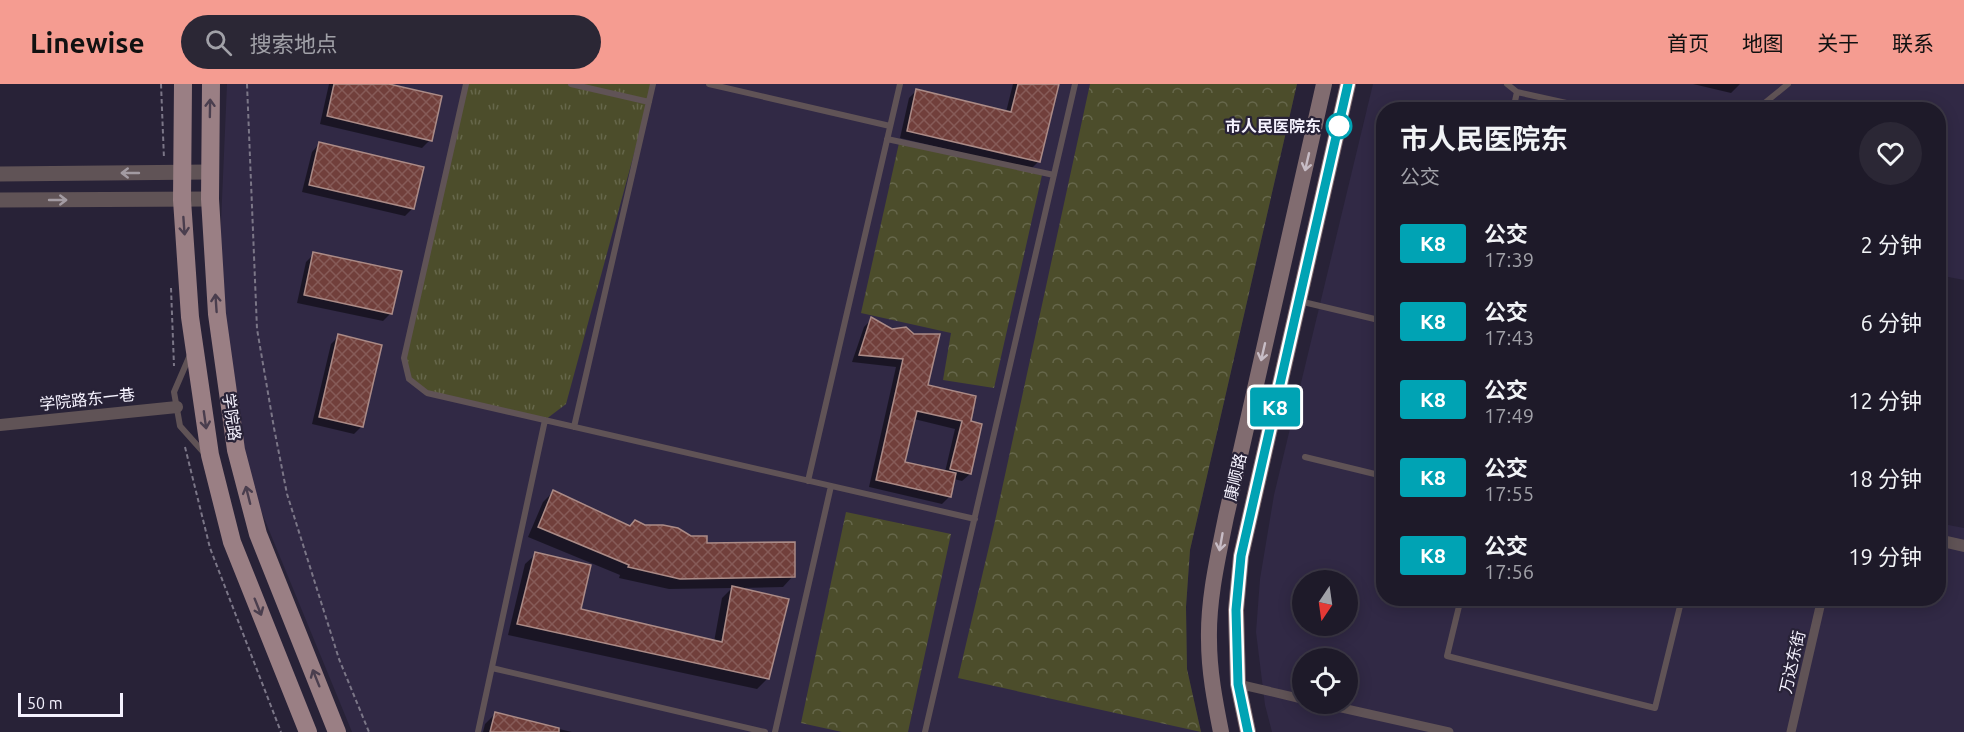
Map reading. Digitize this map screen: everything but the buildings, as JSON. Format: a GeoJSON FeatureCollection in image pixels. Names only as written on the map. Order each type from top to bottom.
{"type":"FeatureCollection","features":[{"type":"Feature","properties":{"kind":"main road","name":"学院路"},"geometry":{"type":"LineString","coordinates":[[183,84],[182,200],[190,317],[211,462],[232,542],[308,732]]}},
{"type":"Feature","properties":{"kind":"main road","name":"学院路"},"geometry":{"type":"LineString","coordinates":[[211,84],[209,172],[217,314],[237,450],[258,534],[337,732]]}},
{"type":"Feature","properties":{"kind":"main road","name":"康顺路"},"geometry":{"type":"LineString","coordinates":[[1221,732],[1212,685],[1209,640],[1217,562],[1324,84]]}},
{"type":"Feature","properties":{"kind":"main road","name":"康顺路"},"geometry":{"type":"LineString","coordinates":[[1248,732],[1238,684],[1236,610],[1241,556],[1348,84]]}},
{"type":"Feature","properties":{"kind":"street"},"geometry":{"type":"LineString","coordinates":[[0,174],[209,172]]}},
{"type":"Feature","properties":{"kind":"street"},"geometry":{"type":"LineString","coordinates":[[0,200],[210,199]]}},
{"type":"Feature","properties":{"kind":"street","name":"学院路东一巷"},"geometry":{"type":"LineString","coordinates":[[0,424],[177,407]]}},
{"type":"Feature","properties":{"kind":"street"},"geometry":{"type":"LineString","coordinates":[[1946,542],[1964,546]]}},
{"type":"Feature","properties":{"kind":"street","name":"万达东街"},"geometry":{"type":"LineString","coordinates":[[1791,732],[1820,606]]}},
{"type":"Feature","properties":{"kind":"street"},"geometry":{"type":"LineString","coordinates":[[1238,684],[1292,697]]}},
{"type":"Feature","properties":{"kind":"street"},"geometry":{"type":"LineString","coordinates":[[1358,712],[1449,732]]}},
{"type":"Feature","properties":{"kind":"lane"},"geometry":{"type":"LineString","coordinates":[[466,84],[404,358],[409,379],[427,393],[975,519]]}},
{"type":"Feature","properties":{"kind":"lane"},"geometry":{"type":"LineString","coordinates":[[571,84],[649,102]]}},
{"type":"Feature","properties":{"kind":"lane"},"geometry":{"type":"LineString","coordinates":[[574,427],[653,84]]}},
{"type":"Feature","properties":{"kind":"lane"},"geometry":{"type":"LineString","coordinates":[[709,84],[890,126]]}},
{"type":"Feature","properties":{"kind":"lane"},"geometry":{"type":"LineString","coordinates":[[808,481],[900,84]]}},
{"type":"Feature","properties":{"kind":"lane"},"geometry":{"type":"LineString","coordinates":[[925,732],[1075,84]]}},
{"type":"Feature","properties":{"kind":"lane"},"geometry":{"type":"LineString","coordinates":[[1507,84],[1517,92],[1562,102]]}},
{"type":"Feature","properties":{"kind":"lane"},"geometry":{"type":"LineString","coordinates":[[1766,102],[1788,84]]}},
{"type":"Feature","properties":{"kind":"lane"},"geometry":{"type":"LineString","coordinates":[[1515,102],[1517,92]]}},
{"type":"Feature","properties":{"kind":"lane"},"geometry":{"type":"LineString","coordinates":[[887,139],[1054,175]]}},
{"type":"Feature","properties":{"kind":"lane"},"geometry":{"type":"LineString","coordinates":[[1299,301],[1376,319]]}},
{"type":"Feature","properties":{"kind":"lane"},"geometry":{"type":"LineString","coordinates":[[194,346],[174,392],[180,426],[211,462]]}},
{"type":"Feature","properties":{"kind":"lane"},"geometry":{"type":"LineString","coordinates":[[478,732],[545,420]]}},
{"type":"Feature","properties":{"kind":"lane"},"geometry":{"type":"LineString","coordinates":[[1305,457],[1376,474]]}},
{"type":"Feature","properties":{"kind":"lane"},"geometry":{"type":"LineString","coordinates":[[775,732],[831,486]]}},
{"type":"Feature","properties":{"kind":"lane"},"geometry":{"type":"LineString","coordinates":[[1459,606],[1447,656],[1655,708],[1680,606]]}},
{"type":"Feature","properties":{"kind":"lane"},"geometry":{"type":"LineString","coordinates":[[492,668],[765,732]]}},
{"type":"Feature","properties":{"kind":"path"},"geometry":{"type":"LineString","coordinates":[[247,84],[257,329],[274,429],[287,494],[339,659],[369,732]]}},
{"type":"Feature","properties":{"kind":"path"},"geometry":{"type":"LineString","coordinates":[[180,426],[210,548],[281,732]]}},
{"type":"Feature","properties":{"kind":"shaded area"},"geometry":{"type":"Polygon","coordinates":[[[227,84],[1297,84],[1190,550],[1186,607],[1187,669],[1201,732],[352,732],[236,450],[217,314],[227,84]]]}},
{"type":"Feature","properties":{"kind":"shaded area"},"geometry":{"type":"Polygon","coordinates":[[[1373,84],[1964,84],[1964,280],[1946,277],[1946,102],[1376,102],[1376,606],[1946,606],[1946,525],[1964,528],[1964,732],[1272,732],[1265,705],[1256,632],[1260,579],[1274,495],[1373,84]]]}},
{"type":"Feature","properties":{"kind":"green space"},"geometry":{"type":"Polygon","coordinates":[[[466,84],[653,84],[566,404],[545,420],[427,393],[409,379],[404,358],[466,84]]]}},
{"type":"Feature","properties":{"kind":"green space"},"geometry":{"type":"Polygon","coordinates":[[[1090,84],[1297,84],[1190,550],[1186,607],[1187,669],[1201,732],[958,678],[995,521],[1090,84]]]}},
{"type":"Feature","properties":{"kind":"green space"},"geometry":{"type":"Polygon","coordinates":[[[899,143],[1042,175],[994,388],[943,380],[951,333],[861,313],[899,143]]]}},
{"type":"Feature","properties":{"kind":"green space"},"geometry":{"type":"Polygon","coordinates":[[[846,512],[951,534],[908,732],[842,732],[801,723],[846,512]]]}},
{"type":"Feature","properties":{"kind":"bus line","name":"K8"},"geometry":{"type":"LineString","coordinates":[[1248,732],[1238,684],[1236,610],[1241,556],[1348,84]]}},
{"type":"Feature","properties":{"kind":"place","name":"市人民医院东"},"geometry":{"type":"Point","coordinates":[1339,126]}}]}
